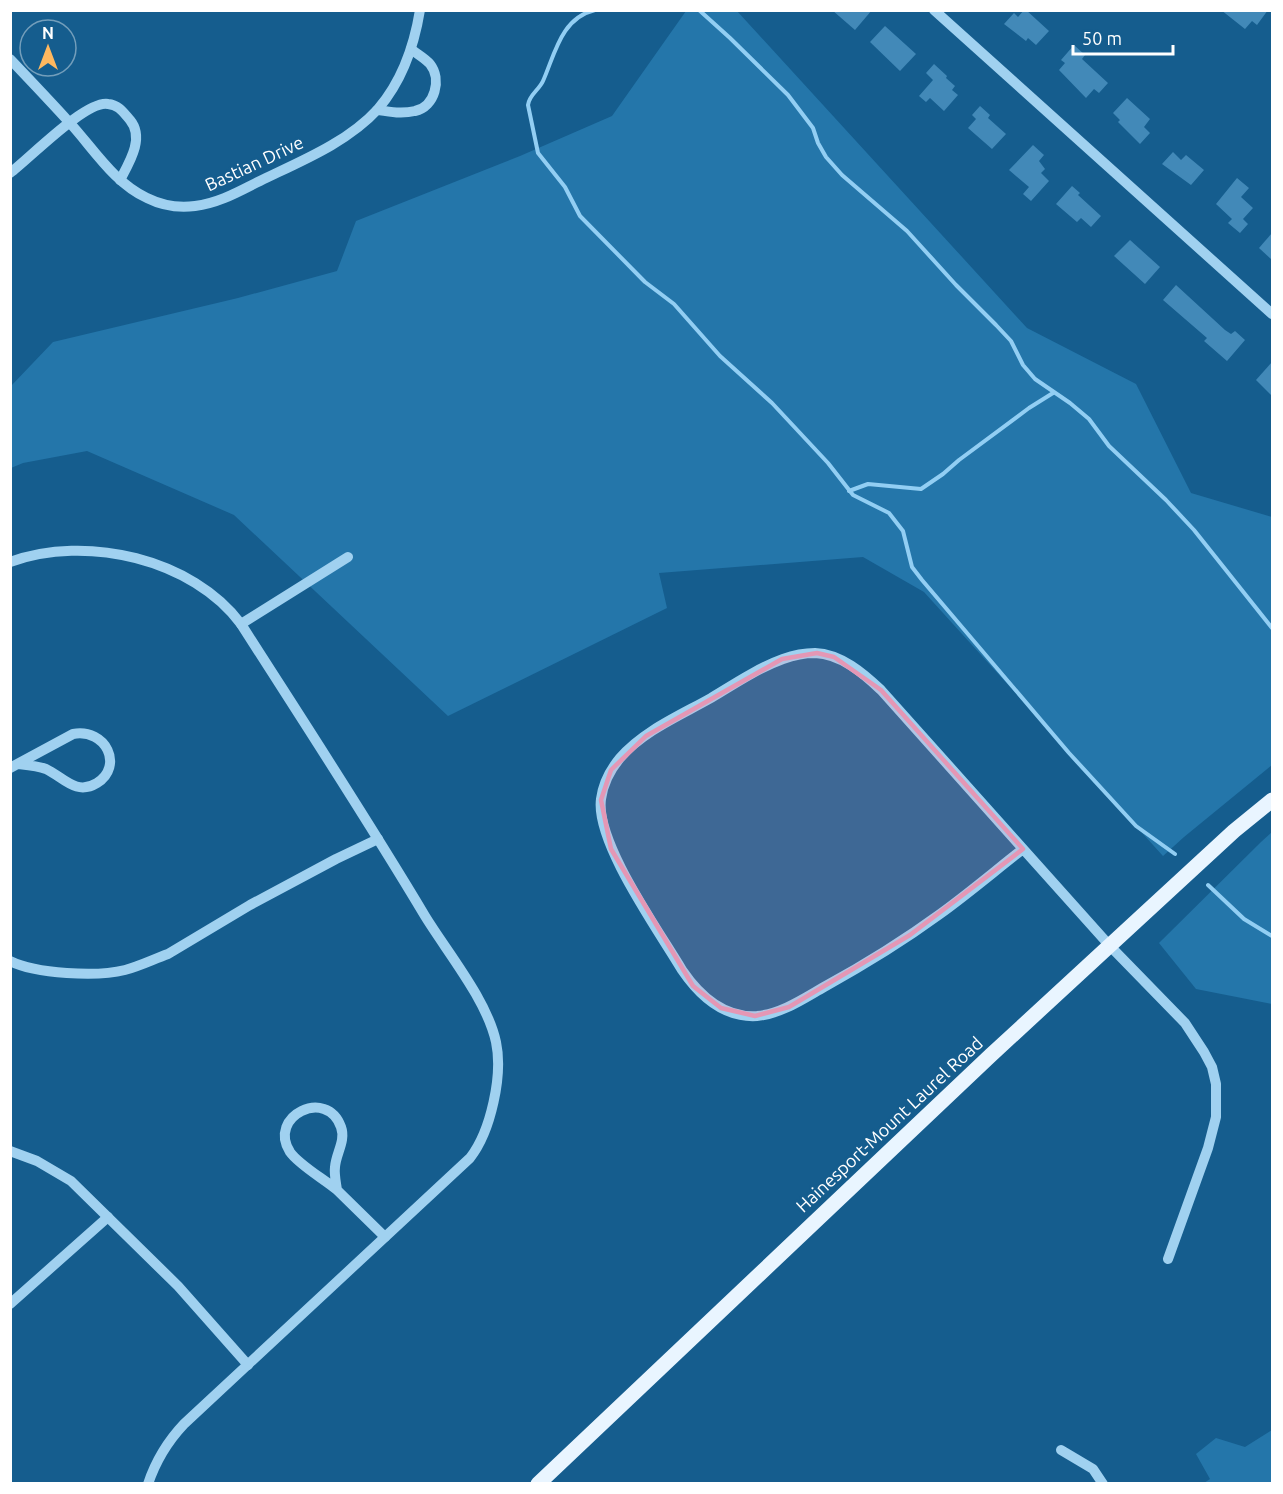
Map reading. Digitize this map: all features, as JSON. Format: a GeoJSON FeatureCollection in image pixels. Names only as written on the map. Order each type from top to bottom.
{"type":"FeatureCollection","features":[{"type":"Feature","properties":{"kind":"main road","name":"Hainesport-Mount Laurel Road"},"geometry":{"type":"LineString","coordinates":[[538,1484],[768,1264],[1234,831],[1272,800]]}},
{"type":"Feature","properties":{"kind":"street","name":"Bastian Drive"},"geometry":{"type":"LineString","coordinates":[[10,59],[120,180],[144,197],[160,203],[195,206],[230,196],[353,132],[377,110],[401,76],[411,49],[420,10]]}},
{"type":"Feature","properties":{"kind":"street"},"geometry":{"type":"LineString","coordinates":[[934,10],[1272,314]]}},
{"type":"Feature","properties":{"kind":"street"},"geometry":{"type":"LineString","coordinates":[[377,110],[399,113],[418,111],[433,97],[436,87],[433,70],[429,63],[411,49]]}},
{"type":"Feature","properties":{"kind":"street"},"geometry":{"type":"LineString","coordinates":[[10,173],[69,122],[95,106],[106,103],[119,107],[134,124],[136,148],[120,180]]}},
{"type":"Feature","properties":{"kind":"street"},"geometry":{"type":"LineString","coordinates":[[10,562],[58,552],[92,552],[146,561],[170,569],[205,588],[226,606],[241,624],[357,804],[470,986],[496,1041],[498,1070],[490,1120],[474,1153],[442,1187],[184,1424],[169,1441],[156,1462],[148,1484]]}},
{"type":"Feature","properties":{"kind":"street"},"geometry":{"type":"LineString","coordinates":[[241,624],[348,557]]}},
{"type":"Feature","properties":{"kind":"street"},"geometry":{"type":"LineString","coordinates":[[1023,849],[957,902],[894,946],[789,1007],[755,1016],[738,1014],[721,1008],[706,999],[693,986],[611,849],[603,824],[600,800],[611,770],[646,736],[765,667],[800,654],[817,653],[834,657],[850,665],[881,690],[1110,946],[1195,1036],[1212,1066],[1216,1084],[1216,1109],[1210,1140],[1168,1259]]}},
{"type":"Feature","properties":{"kind":"street"},"geometry":{"type":"LineString","coordinates":[[82,732],[99,738],[105,745],[110,763],[102,779],[86,787],[68,784],[45,768],[14,766],[73,734],[82,732]]}},
{"type":"Feature","properties":{"kind":"street"},"geometry":{"type":"LineString","coordinates":[[10,961],[34,970],[81,973],[123,970],[151,961],[168,954],[281,888],[378,839]]}},
{"type":"Feature","properties":{"kind":"street"},"geometry":{"type":"LineString","coordinates":[[337,1190],[335,1166],[343,1140],[339,1121],[326,1109],[316,1107],[298,1112],[287,1126],[285,1136],[287,1146],[299,1161],[337,1190],[385,1237]]}},
{"type":"Feature","properties":{"kind":"street"},"geometry":{"type":"LineString","coordinates":[[10,1151],[37,1161],[71,1181],[178,1286],[248,1365]]}},
{"type":"Feature","properties":{"kind":"street"},"geometry":{"type":"LineString","coordinates":[[10,1304],[108,1217]]}},
{"type":"Feature","properties":{"kind":"street"},"geometry":{"type":"LineString","coordinates":[[1061,1450],[1093,1469],[1103,1484]]}},
{"type":"Feature","properties":{"kind":"highlighted area"},"geometry":{"type":"Polygon","coordinates":[[[817,653],[834,657],[881,690],[1023,849],[910,935],[789,1007],[755,1016],[721,1008],[693,986],[611,849],[601,800],[611,770],[646,736],[782,659],[817,653]]]}},
{"type":"Feature","properties":{"kind":"shaded area"},"geometry":{"type":"Polygon","coordinates":[[[686,11],[737,11],[1027,328],[1136,384],[1191,493],[1272,517],[1272,765],[1163,856],[924,592],[863,557],[659,573],[667,608],[448,716],[234,515],[87,451],[23,463],[11,468],[11,386],[53,342],[238,298],[337,271],[356,221],[520,156],[612,116],[686,11]]]}},
{"type":"Feature","properties":{"kind":"shaded area"},"geometry":{"type":"Polygon","coordinates":[[[1272,832],[1272,1004],[1196,989],[1159,943],[1272,832]]]}},
{"type":"Feature","properties":{"kind":"shaded area"},"geometry":{"type":"Polygon","coordinates":[[[1272,1430],[1272,1483],[1204,1483],[1210,1479],[1196,1454],[1216,1438],[1245,1447],[1272,1430]]]}},
{"type":"Feature","properties":{"kind":"building"},"geometry":{"type":"Polygon","coordinates":[[[832,10],[872,10],[855,30],[832,10]]]}},
{"type":"Feature","properties":{"kind":"building"},"geometry":{"type":"Polygon","coordinates":[[[1024,10],[1049,31],[1036,45],[1028,38],[1026,41],[1004,24],[1014,13],[1018,17],[1024,10]]]}},
{"type":"Feature","properties":{"kind":"building"},"geometry":{"type":"Polygon","coordinates":[[[1221,10],[1268,10],[1257,25],[1252,21],[1245,29],[1221,10]]]}},
{"type":"Feature","properties":{"kind":"building"},"geometry":{"type":"Polygon","coordinates":[[[885,26],[916,54],[900,71],[870,42],[885,26]]]}},
{"type":"Feature","properties":{"kind":"building"},"geometry":{"type":"Polygon","coordinates":[[[1074,45],[1085,55],[1082,59],[1108,83],[1099,93],[1094,89],[1086,98],[1059,70],[1065,63],[1061,60],[1074,45]]]}},
{"type":"Feature","properties":{"kind":"building"},"geometry":{"type":"Polygon","coordinates":[[[934,64],[955,86],[952,90],[958,95],[944,111],[930,98],[926,102],[919,96],[933,80],[926,73],[934,64]]]}},
{"type":"Feature","properties":{"kind":"building"},"geometry":{"type":"Polygon","coordinates":[[[1127,98],[1150,119],[1144,127],[1150,133],[1140,144],[1118,122],[1120,120],[1113,113],[1127,98]]]}},
{"type":"Feature","properties":{"kind":"building"},"geometry":{"type":"Polygon","coordinates":[[[980,106],[990,115],[988,118],[1006,134],[992,149],[968,128],[976,119],[972,115],[980,106]]]}},
{"type":"Feature","properties":{"kind":"building"},"geometry":{"type":"Polygon","coordinates":[[[1033,145],[1044,155],[1039,161],[1045,169],[1041,173],[1049,181],[1031,201],[1023,194],[1029,187],[1009,170],[1033,145]]]}},
{"type":"Feature","properties":{"kind":"building"},"geometry":{"type":"Polygon","coordinates":[[[1173,152],[1181,160],[1186,155],[1204,170],[1191,185],[1162,164],[1173,152]]]}},
{"type":"Feature","properties":{"kind":"building"},"geometry":{"type":"Polygon","coordinates":[[[1237,178],[1249,188],[1241,197],[1253,208],[1243,219],[1248,224],[1240,233],[1228,223],[1232,219],[1216,204],[1237,178]]]}},
{"type":"Feature","properties":{"kind":"building"},"geometry":{"type":"Polygon","coordinates":[[[1072,186],[1080,193],[1078,195],[1101,216],[1091,227],[1081,218],[1077,222],[1056,204],[1072,186]]]}},
{"type":"Feature","properties":{"kind":"building"},"geometry":{"type":"Polygon","coordinates":[[[1272,233],[1272,260],[1259,248],[1272,233]]]}},
{"type":"Feature","properties":{"kind":"building"},"geometry":{"type":"Polygon","coordinates":[[[1130,240],[1160,267],[1145,284],[1114,256],[1130,240]]]}},
{"type":"Feature","properties":{"kind":"building"},"geometry":{"type":"Polygon","coordinates":[[[1176,285],[1225,330],[1231,334],[1235,331],[1245,340],[1227,361],[1204,341],[1207,338],[1163,300],[1176,285]]]}},
{"type":"Feature","properties":{"kind":"building"},"geometry":{"type":"Polygon","coordinates":[[[1272,362],[1272,396],[1256,380],[1272,362]]]}},
{"type":"Feature","properties":{"kind":"waterway"},"geometry":{"type":"LineString","coordinates":[[595,10],[583,14],[567,29],[543,81],[530,98],[528,105],[538,153],[565,187],[580,216],[645,282],[674,304],[720,356],[772,403],[828,463],[853,495],[889,513],[903,531],[912,567],[922,580],[1069,753],[1136,826],[1175,854]]}},
{"type":"Feature","properties":{"kind":"waterway"},"geometry":{"type":"LineString","coordinates":[[699,10],[788,95],[813,128],[826,157],[842,175],[907,231],[996,325],[1011,341],[1023,365],[1035,379],[1089,419],[1109,446],[1194,530],[1272,628]]}},
{"type":"Feature","properties":{"kind":"waterway"},"geometry":{"type":"LineString","coordinates":[[849,491],[868,484],[921,489],[1029,408],[1053,393]]}},
{"type":"Feature","properties":{"kind":"waterway"},"geometry":{"type":"LineString","coordinates":[[1208,885],[1244,919],[1272,936]]}}]}
